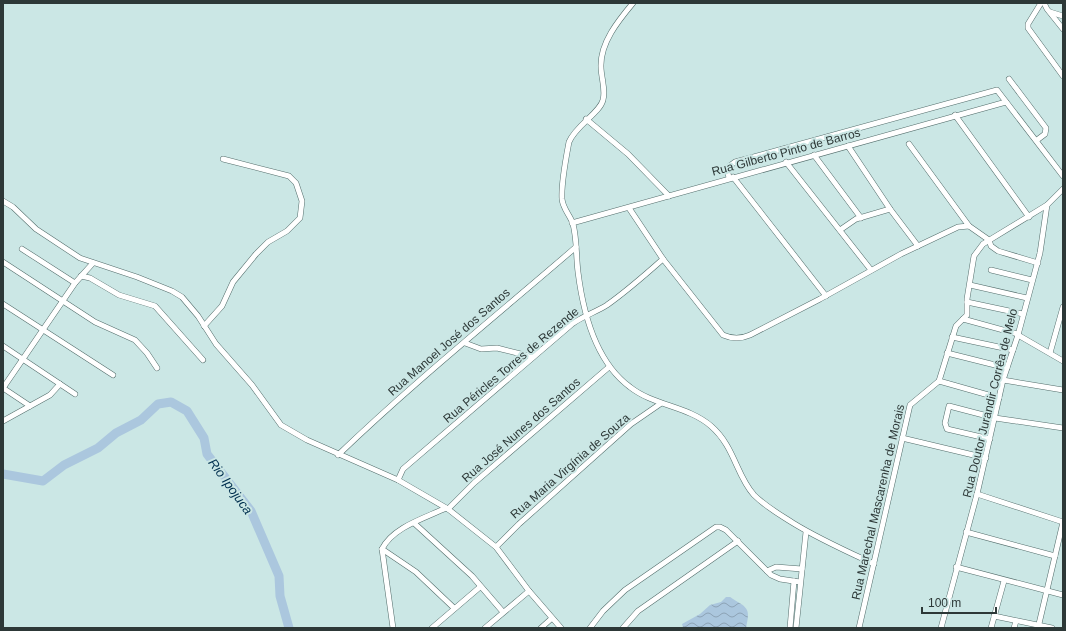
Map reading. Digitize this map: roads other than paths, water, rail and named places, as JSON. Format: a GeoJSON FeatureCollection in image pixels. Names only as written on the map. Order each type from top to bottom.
{"type":"FeatureCollection","features":[{"type":"Feature","properties":{"kind":"street"},"geometry":{"type":"LineString","coordinates":[[633,3],[618,21],[604,47],[601,67],[604,100],[572,134],[567,150],[562,197],[563,207],[572,223],[579,282],[587,314],[599,350],[609,367],[630,388],[660,404],[687,413],[710,426],[730,449],[753,494],[771,510],[806,532],[874,564]]}},
{"type":"Feature","properties":{"kind":"street"},"geometry":{"type":"LineString","coordinates":[[1044,3],[1048,11],[1063,29]]}},
{"type":"Feature","properties":{"kind":"street"},"geometry":{"type":"LineString","coordinates":[[1063,16],[1048,11],[1040,6],[1028,24],[1028,28],[1063,76]]}},
{"type":"Feature","properties":{"kind":"street"},"geometry":{"type":"LineString","coordinates":[[1009,79],[1046,128],[1046,134],[1037,140]]}},
{"type":"Feature","properties":{"kind":"street"},"geometry":{"type":"LineString","coordinates":[[826,296],[731,178],[727,168],[735,162],[997,90],[1037,140],[1063,176]]}},
{"type":"Feature","properties":{"kind":"street","name":"Rua Gilberto Pinto de Barros"},"geometry":{"type":"LineString","coordinates":[[572,223],[588,217],[629,208],[786,162],[1006,102]]}},
{"type":"Feature","properties":{"kind":"street"},"geometry":{"type":"LineString","coordinates":[[955,115],[1029,217]]}},
{"type":"Feature","properties":{"kind":"street"},"geometry":{"type":"LineString","coordinates":[[586,120],[628,154],[669,196]]}},
{"type":"Feature","properties":{"kind":"street"},"geometry":{"type":"LineString","coordinates":[[909,144],[969,226],[989,240],[994,248],[1004,253],[1038,262]]}},
{"type":"Feature","properties":{"kind":"street"},"geometry":{"type":"LineString","coordinates":[[848,146],[918,246]]}},
{"type":"Feature","properties":{"kind":"street"},"geometry":{"type":"LineString","coordinates":[[814,155],[861,218]]}},
{"type":"Feature","properties":{"kind":"street"},"geometry":{"type":"LineString","coordinates":[[204,326],[222,306],[233,282],[256,254],[268,242],[296,223],[302,214],[302,201],[298,188],[289,176],[223,159]]}},
{"type":"Feature","properties":{"kind":"street"},"geometry":{"type":"LineString","coordinates":[[786,162],[871,270]]}},
{"type":"Feature","properties":{"kind":"street"},"geometry":{"type":"LineString","coordinates":[[999,398],[939,381],[956,326],[966,315],[976,252],[980,246],[989,240],[1047,205],[1063,189]]}},
{"type":"Feature","properties":{"kind":"street"},"geometry":{"type":"LineString","coordinates":[[3,201],[13,207],[36,229],[69,252],[93,263],[137,277],[172,291],[188,303],[222,352],[252,385],[281,425],[297,435],[398,480],[447,508],[496,548],[528,591],[551,619],[561,628]]}},
{"type":"Feature","properties":{"kind":"street","name":"Rua Doutor Jurandir Corrêa de Melo"},"geometry":{"type":"LineString","coordinates":[[941,628],[956,567],[977,494],[999,398],[1038,262],[1042,245],[1047,205]]}},
{"type":"Feature","properties":{"kind":"street"},"geometry":{"type":"LineString","coordinates":[[629,208],[663,259],[723,335],[735,338],[743,338],[750,335],[918,246],[958,227],[969,226]]}},
{"type":"Feature","properties":{"kind":"street"},"geometry":{"type":"LineString","coordinates":[[840,230],[850,222],[890,208]]}},
{"type":"Feature","properties":{"kind":"street","name":"Rua Manoel José dos Santos"},"geometry":{"type":"LineString","coordinates":[[338,454],[414,385],[576,247]]}},
{"type":"Feature","properties":{"kind":"street"},"geometry":{"type":"LineString","coordinates":[[22,248],[75,283]]}},
{"type":"Feature","properties":{"kind":"street","name":"Rua Péricles Torres de Rezende"},"geometry":{"type":"LineString","coordinates":[[398,480],[403,469],[572,324],[587,314],[606,305],[639,281],[663,259]]}},
{"type":"Feature","properties":{"kind":"street"},"geometry":{"type":"LineString","coordinates":[[3,262],[63,302],[106,328],[135,340],[147,352],[157,368]]}},
{"type":"Feature","properties":{"kind":"street"},"geometry":{"type":"LineString","coordinates":[[30,406],[3,388],[24,360],[75,283],[93,263]]}},
{"type":"Feature","properties":{"kind":"street"},"geometry":{"type":"LineString","coordinates":[[991,270],[1032,280]]}},
{"type":"Feature","properties":{"kind":"street"},"geometry":{"type":"LineString","coordinates":[[81,276],[90,278],[119,295],[155,306],[203,360]]}},
{"type":"Feature","properties":{"kind":"street"},"geometry":{"type":"LineString","coordinates":[[970,285],[1027,298]]}},
{"type":"Feature","properties":{"kind":"street"},"geometry":{"type":"LineString","coordinates":[[967,302],[1023,314]]}},
{"type":"Feature","properties":{"kind":"street"},"geometry":{"type":"LineString","coordinates":[[3,304],[42,331],[113,375]]}},
{"type":"Feature","properties":{"kind":"street"},"geometry":{"type":"LineString","coordinates":[[1050,353],[1062,317],[1063,307]]}},
{"type":"Feature","properties":{"kind":"street"},"geometry":{"type":"LineString","coordinates":[[963,319],[1018,335],[1063,361]]}},
{"type":"Feature","properties":{"kind":"street"},"geometry":{"type":"LineString","coordinates":[[952,337],[1013,350]]}},
{"type":"Feature","properties":{"kind":"street"},"geometry":{"type":"LineString","coordinates":[[465,343],[481,349],[497,348],[533,357]]}},
{"type":"Feature","properties":{"kind":"street"},"geometry":{"type":"LineString","coordinates":[[3,346],[75,394]]}},
{"type":"Feature","properties":{"kind":"street"},"geometry":{"type":"LineString","coordinates":[[947,353],[1007,368]]}},
{"type":"Feature","properties":{"kind":"street","name":"Rua José Nunes dos Santos"},"geometry":{"type":"LineString","coordinates":[[447,508],[609,367]]}},
{"type":"Feature","properties":{"kind":"street"},"geometry":{"type":"LineString","coordinates":[[1004,380],[1063,390]]}},
{"type":"Feature","properties":{"kind":"street","name":"Rua Marechal Mascarenha de Morais"},"geometry":{"type":"LineString","coordinates":[[859,628],[910,405],[939,381]]}},
{"type":"Feature","properties":{"kind":"street"},"geometry":{"type":"LineString","coordinates":[[3,421],[50,395],[60,384]]}},
{"type":"Feature","properties":{"kind":"street","name":"Rua Maria Virgínia de Souza"},"geometry":{"type":"LineString","coordinates":[[496,548],[519,524],[631,424],[660,404]]}},
{"type":"Feature","properties":{"kind":"street"},"geometry":{"type":"LineString","coordinates":[[990,439],[951,431],[946,428],[945,423],[949,406],[995,418],[1063,428]]}},
{"type":"Feature","properties":{"kind":"street"},"geometry":{"type":"LineString","coordinates":[[902,438],[986,458]]}},
{"type":"Feature","properties":{"kind":"street"},"geometry":{"type":"LineString","coordinates":[[977,494],[1063,522],[1038,627]]}},
{"type":"Feature","properties":{"kind":"street"},"geometry":{"type":"LineString","coordinates":[[393,628],[382,549],[390,537],[414,522],[447,508]]}},
{"type":"Feature","properties":{"kind":"street"},"geometry":{"type":"LineString","coordinates":[[414,522],[451,556],[503,612]]}},
{"type":"Feature","properties":{"kind":"street"},"geometry":{"type":"LineString","coordinates":[[590,628],[603,611],[621,593],[713,528],[723,528],[774,577],[800,582]]}},
{"type":"Feature","properties":{"kind":"street"},"geometry":{"type":"LineString","coordinates":[[796,628],[806,532]]}},
{"type":"Feature","properties":{"kind":"street"},"geometry":{"type":"LineString","coordinates":[[966,532],[1056,556]]}},
{"type":"Feature","properties":{"kind":"street"},"geometry":{"type":"LineString","coordinates":[[622,628],[638,611],[738,541]]}},
{"type":"Feature","properties":{"kind":"street"},"geometry":{"type":"LineString","coordinates":[[382,549],[416,572],[454,608]]}},
{"type":"Feature","properties":{"kind":"street"},"geometry":{"type":"LineString","coordinates":[[767,571],[776,567],[802,569]]}},
{"type":"Feature","properties":{"kind":"street"},"geometry":{"type":"LineString","coordinates":[[956,567],[1004,581],[1063,595]]}},
{"type":"Feature","properties":{"kind":"street"},"geometry":{"type":"LineString","coordinates":[[790,628],[794,581]]}},
{"type":"Feature","properties":{"kind":"street"},"geometry":{"type":"LineString","coordinates":[[991,628],[1004,581]]}},
{"type":"Feature","properties":{"kind":"street"},"geometry":{"type":"LineString","coordinates":[[432,628],[480,587]]}},
{"type":"Feature","properties":{"kind":"street"},"geometry":{"type":"LineString","coordinates":[[485,628],[528,591]]}},
{"type":"Feature","properties":{"kind":"street"},"geometry":{"type":"LineString","coordinates":[[994,616],[1038,627],[1052,628]]}},
{"type":"Feature","properties":{"kind":"street"},"geometry":{"type":"LineString","coordinates":[[541,628],[551,619]]}},
{"type":"Feature","properties":{"kind":"street"},"geometry":{"type":"LineString","coordinates":[[1014,628],[1016,621]]}},
{"type":"Feature","properties":{"kind":"water"},"geometry":{"type":"Polygon","coordinates":[[[726,597],[730,597],[744,606],[748,612],[746,628],[683,627],[682,624],[700,614],[710,605],[721,602],[726,597]]]}},
{"type":"Feature","properties":{"kind":"waterway","name":"Rio Ipojuca"},"geometry":{"type":"LineString","coordinates":[[3,474],[43,481],[64,465],[98,448],[116,433],[141,420],[158,404],[171,402],[187,411],[204,438],[207,454],[251,511],[279,576],[280,596],[289,628]]}}]}
